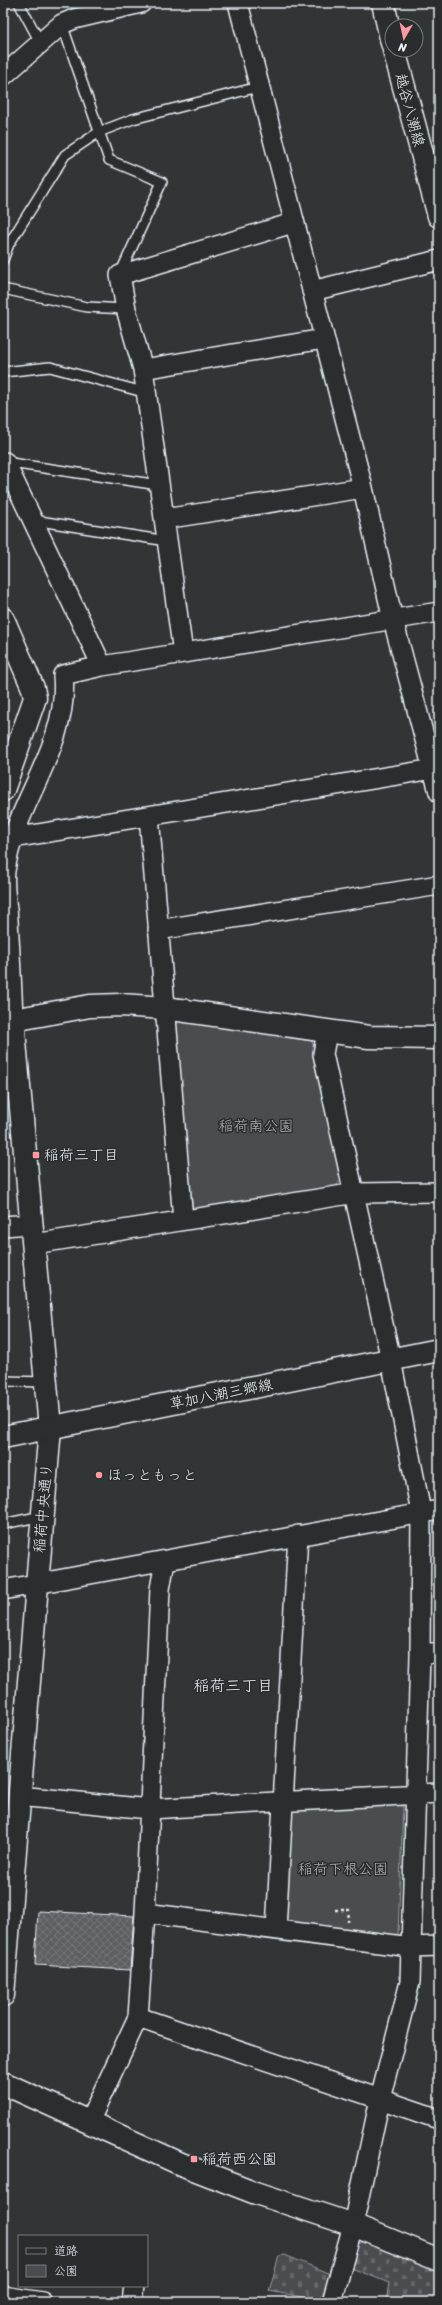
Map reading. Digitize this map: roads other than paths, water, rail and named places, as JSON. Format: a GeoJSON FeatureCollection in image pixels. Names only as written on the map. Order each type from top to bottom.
{"type":"FeatureCollection","features":[{"type":"Feature","properties":{"kind":"street"},"geometry":{"type":"LineString","coordinates":[[3,76],[62,24],[74,19],[142,3]]}},
{"type":"Feature","properties":{"kind":"street"},"geometry":{"type":"LineString","coordinates":[[238,3],[293,223],[312,290],[363,488],[393,620],[439,792]]}},
{"type":"Feature","properties":{"kind":"street"},"geometry":{"type":"LineString","coordinates":[[383,3],[386,18]]}},
{"type":"Feature","properties":{"kind":"street","name":"越谷八潮線"},"geometry":{"type":"LineString","coordinates":[[396,58],[439,216]]}},
{"type":"Feature","properties":{"kind":"street"},"geometry":{"type":"LineString","coordinates":[[183,653],[143,369],[126,309],[120,275],[293,223]]}},
{"type":"Feature","properties":{"kind":"street"},"geometry":{"type":"LineString","coordinates":[[312,290],[439,260]]}},
{"type":"Feature","properties":{"kind":"street"},"geometry":{"type":"LineString","coordinates":[[143,369],[324,340]]}},
{"type":"Feature","properties":{"kind":"street"},"geometry":{"type":"LineString","coordinates":[[4,461],[102,666]]}},
{"type":"Feature","properties":{"kind":"street"},"geometry":{"type":"LineString","coordinates":[[164,519],[363,488]]}},
{"type":"Feature","properties":{"kind":"street"},"geometry":{"type":"LineString","coordinates":[[439,612],[102,666],[63,675],[64,692],[52,748],[28,798],[12,838],[5,872],[8,1022],[90,1006],[121,1005],[165,1008],[327,1032],[390,1038],[439,1038]]}},
{"type":"Feature","properties":{"kind":"street"},"geometry":{"type":"LineString","coordinates":[[3,619],[33,688],[35,698],[3,790]]}},
{"type":"Feature","properties":{"kind":"street"},"geometry":{"type":"LineString","coordinates":[[12,838],[434,769]]}},
{"type":"Feature","properties":{"kind":"street"},"geometry":{"type":"LineString","coordinates":[[149,816],[183,1220]]}},
{"type":"Feature","properties":{"kind":"street"},"geometry":{"type":"LineString","coordinates":[[158,930],[439,885]]}},
{"type":"Feature","properties":{"kind":"street","name":"稲荷中央通り"},"geometry":{"type":"LineString","coordinates":[[3,1995],[50,1428],[47,1382],[32,1234],[8,1022]]}},
{"type":"Feature","properties":{"kind":"street"},"geometry":{"type":"LineString","coordinates":[[327,1032],[323,1054],[356,1193],[391,1360],[430,1511],[420,1655],[414,1795],[410,1982],[380,2099],[353,2225],[332,2302]]}},
{"type":"Feature","properties":{"kind":"street"},"geometry":{"type":"LineString","coordinates":[[3,1226],[32,1234],[183,1220],[356,1193],[439,1192]]}},
{"type":"Feature","properties":{"kind":"street","name":"草加八潮三郷線"},"geometry":{"type":"LineString","coordinates":[[3,1437],[439,1350]]}},
{"type":"Feature","properties":{"kind":"street"},"geometry":{"type":"LineString","coordinates":[[3,1590],[430,1511]]}},
{"type":"Feature","properties":{"kind":"street"},"geometry":{"type":"LineString","coordinates":[[276,1929],[298,1535]]}},
{"type":"Feature","properties":{"kind":"street"},"geometry":{"type":"LineString","coordinates":[[89,2122],[138,2017],[145,1913],[160,1589],[165,1561]]}},
{"type":"Feature","properties":{"kind":"street"},"geometry":{"type":"LineString","coordinates":[[420,1655],[439,1652]]}},
{"type":"Feature","properties":{"kind":"street"},"geometry":{"type":"LineString","coordinates":[[19,1796],[149,1808],[414,1795],[439,1792]]}},
{"type":"Feature","properties":{"kind":"street"},"geometry":{"type":"LineString","coordinates":[[145,1913],[411,1947],[439,1946]]}},
{"type":"Feature","properties":{"kind":"street"},"geometry":{"type":"LineString","coordinates":[[138,2017],[439,2119]]}},
{"type":"Feature","properties":{"kind":"street"},"geometry":{"type":"LineString","coordinates":[[3,2083],[187,2166],[256,2193],[353,2225],[439,2260]]}},
{"type":"Feature","properties":{"kind":"street"},"geometry":{"type":"LineString","coordinates":[[132,2302],[134,2287]]}},
{"type":"Feature","properties":{"kind":"street"},"geometry":{"type":"LineString","coordinates":[[3,2296],[42,2302]]}},
{"type":"Feature","properties":{"kind":"lane"},"geometry":{"type":"LineString","coordinates":[[19,3],[40,42]]}},
{"type":"Feature","properties":{"kind":"lane"},"geometry":{"type":"LineString","coordinates":[[62,24],[109,160],[162,182],[120,275]]}},
{"type":"Feature","properties":{"kind":"lane"},"geometry":{"type":"LineString","coordinates":[[3,260],[9,244],[65,155],[99,132],[133,119],[258,87]]}},
{"type":"Feature","properties":{"kind":"lane"},"geometry":{"type":"LineString","coordinates":[[3,289],[87,307],[126,309]]}},
{"type":"Feature","properties":{"kind":"lane"},"geometry":{"type":"LineString","coordinates":[[3,372],[50,367],[147,394]]}},
{"type":"Feature","properties":{"kind":"lane"},"geometry":{"type":"LineString","coordinates":[[4,461],[159,485]]}},
{"type":"Feature","properties":{"kind":"lane"},"geometry":{"type":"LineString","coordinates":[[33,520],[167,541]]}},
{"type":"Feature","properties":{"kind":"lane"},"geometry":{"type":"LineString","coordinates":[[3,1381],[47,1382]]}},
{"type":"Feature","properties":{"kind":"lane"},"geometry":{"type":"LineString","coordinates":[[3,1524],[42,1516]]}},
{"type":"Feature","properties":{"kind":"place","name":"稲荷三丁目"},"geometry":{"type":"Point","coordinates":[36,1155]}},
{"type":"Feature","properties":{"kind":"place","name":"ほっともっと"},"geometry":{"type":"Point","coordinates":[99,1475]}},
{"type":"Feature","properties":{"kind":"place","name":"稲荷西公園"},"geometry":{"type":"Point","coordinates":[194,2159]}},
{"type":"Feature","properties":{"kind":"district","name":"稲荷三丁目"},"geometry":{"type":"Point","coordinates":[233,1685]}},
{"type":"Feature","properties":{"kind":"park label","name":"稲荷南公園"},"geometry":{"type":"Point","coordinates":[256,1126]}},
{"type":"Feature","properties":{"kind":"park label","name":"稲荷下根公園"},"geometry":{"type":"Point","coordinates":[343,1869]}}]}
